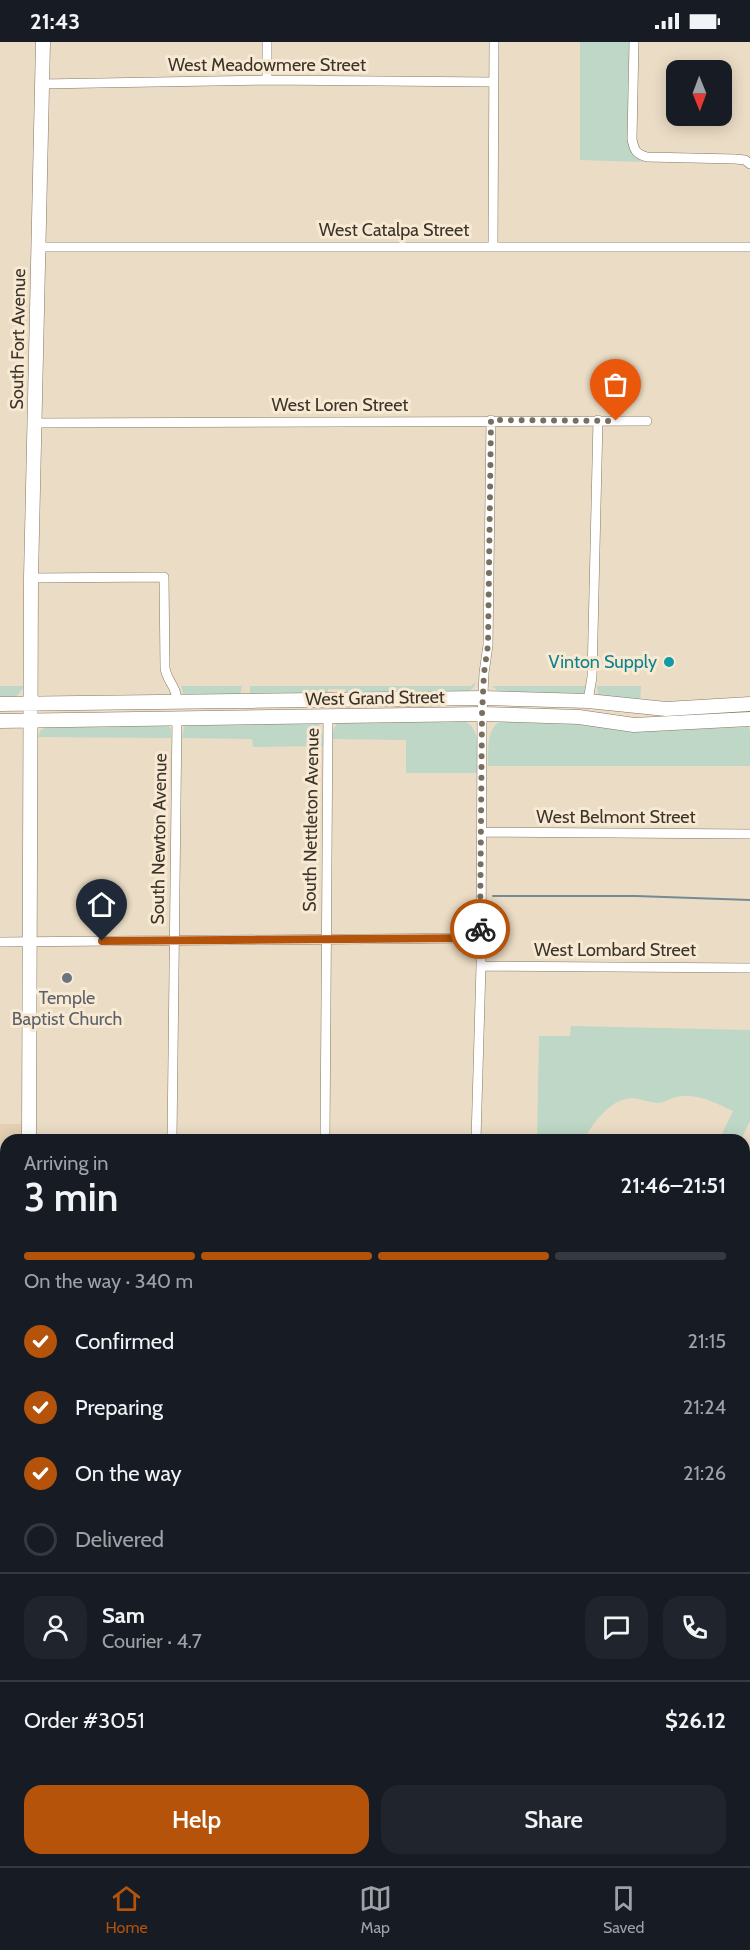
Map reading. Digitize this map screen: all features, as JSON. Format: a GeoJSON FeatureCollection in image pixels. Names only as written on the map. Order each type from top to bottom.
{"type":"FeatureCollection","features":[{"type":"Feature","properties":{"kind":"main road","name":"South Fort Avenue"},"geometry":{"type":"LineString","coordinates":[[28,1134],[31,578],[43,42]]}},
{"type":"Feature","properties":{"kind":"main road","name":"West Grand Street"},"geometry":{"type":"LineString","coordinates":[[0,704],[483,698],[588,701],[666,709],[750,704]]}},
{"type":"Feature","properties":{"kind":"main road","name":"West Grand Street"},"geometry":{"type":"LineString","coordinates":[[0,721],[482,714],[579,717],[634,725],[750,719]]}},
{"type":"Feature","properties":{"kind":"street"},"geometry":{"type":"LineString","coordinates":[[267,42],[267,80]]}},
{"type":"Feature","properties":{"kind":"street"},"geometry":{"type":"LineString","coordinates":[[493,246],[494,42]]}},
{"type":"Feature","properties":{"kind":"street"},"geometry":{"type":"LineString","coordinates":[[634,42],[632,139],[638,154],[647,157],[735,159],[745,160],[750,164]]}},
{"type":"Feature","properties":{"kind":"street","name":"West Meadowmere Street"},"geometry":{"type":"LineString","coordinates":[[42,84],[267,80],[493,82]]}},
{"type":"Feature","properties":{"kind":"street","name":"West Catalpa Street"},"geometry":{"type":"LineString","coordinates":[[38,247],[750,247]]}},
{"type":"Feature","properties":{"kind":"street"},"geometry":{"type":"LineString","coordinates":[[476,1134],[481,966],[482,714],[488,645],[491,420]]}},
{"type":"Feature","properties":{"kind":"street"},"geometry":{"type":"LineString","coordinates":[[588,701],[592,677],[598,420]]}},
{"type":"Feature","properties":{"kind":"street","name":"West Loren Street"},"geometry":{"type":"LineString","coordinates":[[34,423],[647,421]]}},
{"type":"Feature","properties":{"kind":"street"},"geometry":{"type":"LineString","coordinates":[[31,578],[164,577],[165,668],[167,677],[177,689],[177,702]]}},
{"type":"Feature","properties":{"kind":"street","name":"South Nettleton Avenue"},"geometry":{"type":"LineString","coordinates":[[325,1134],[328,716]]}},
{"type":"Feature","properties":{"kind":"street","name":"South Newton Avenue"},"geometry":{"type":"LineString","coordinates":[[172,1134],[177,718]]}},
{"type":"Feature","properties":{"kind":"street","name":"West Belmont Street"},"geometry":{"type":"LineString","coordinates":[[482,832],[750,834]]}},
{"type":"Feature","properties":{"kind":"street"},"geometry":{"type":"LineString","coordinates":[[0,942],[480,938]]}},
{"type":"Feature","properties":{"kind":"street","name":"West Lombard Street"},"geometry":{"type":"LineString","coordinates":[[481,966],[750,968]]}},
{"type":"Feature","properties":{"kind":"shaded area"},"geometry":{"type":"Polygon","coordinates":[[[0,1124],[24,1124],[24,1134],[0,1134],[0,1124]]]}},
{"type":"Feature","properties":{"kind":"green space"},"geometry":{"type":"Polygon","coordinates":[[[580,42],[629,42],[628,138],[632,153],[644,162],[580,160],[580,42]]]}},
{"type":"Feature","properties":{"kind":"green space"},"geometry":{"type":"Polygon","coordinates":[[[476,682],[468,692],[368,696],[346,692],[345,689],[328,689],[328,692],[314,696],[252,695],[250,693],[250,686],[471,686],[476,682]]]}},
{"type":"Feature","properties":{"kind":"green space"},"geometry":{"type":"Polygon","coordinates":[[[0,686],[25,686],[16,697],[0,699],[0,686]]]}},
{"type":"Feature","properties":{"kind":"green space"},"geometry":{"type":"Polygon","coordinates":[[[181,686],[242,686],[240,695],[184,696],[181,686]]]}},
{"type":"Feature","properties":{"kind":"green space"},"geometry":{"type":"Polygon","coordinates":[[[492,686],[588,686],[580,695],[500,693],[492,686]]]}},
{"type":"Feature","properties":{"kind":"green space"},"geometry":{"type":"Polygon","coordinates":[[[597,686],[641,686],[640,704],[601,699],[597,686]]]}},
{"type":"Feature","properties":{"kind":"green space"},"geometry":{"type":"Polygon","coordinates":[[[559,719],[639,730],[748,727],[750,730],[750,766],[488,766],[489,740],[493,728],[503,720],[559,719]]]}},
{"type":"Feature","properties":{"kind":"green space"},"geometry":{"type":"Polygon","coordinates":[[[465,721],[470,725],[476,737],[477,773],[406,773],[406,740],[333,739],[333,730],[338,722],[465,721]]]}},
{"type":"Feature","properties":{"kind":"green space"},"geometry":{"type":"Polygon","coordinates":[[[317,722],[322,729],[323,746],[253,747],[252,739],[182,738],[184,727],[187,724],[317,722]]]}},
{"type":"Feature","properties":{"kind":"green space"},"geometry":{"type":"Polygon","coordinates":[[[166,723],[171,729],[171,738],[38,737],[40,731],[48,725],[166,723]]]}},
{"type":"Feature","properties":{"kind":"green space"},"geometry":{"type":"Polygon","coordinates":[[[571,1026],[750,1030],[750,1121],[744,1134],[722,1134],[733,1111],[705,1099],[683,1096],[658,1103],[634,1098],[620,1101],[601,1115],[588,1134],[537,1134],[539,1036],[570,1036],[571,1026]]]}},
{"type":"Feature","properties":{"kind":"waterway"},"geometry":{"type":"LineString","coordinates":[[493,896],[636,896],[750,900]]}},
{"type":"Feature","properties":{"kind":"way so far"},"geometry":{"type":"LineString","coordinates":[[480,929],[482,714],[488,645],[491,420],[616,421]]}},
{"type":"Feature","properties":{"kind":"place","name":"Vinton Supply"},"geometry":{"type":"Point","coordinates":[669,662]}},
{"type":"Feature","properties":{"kind":"place","name":"Temple Baptist Church"},"geometry":{"type":"Point","coordinates":[67,978]}},
{"type":"Feature","properties":{"kind":"route"},"geometry":{"type":"LineString","coordinates":[[102,941],[480,938],[480,929]]}}]}
